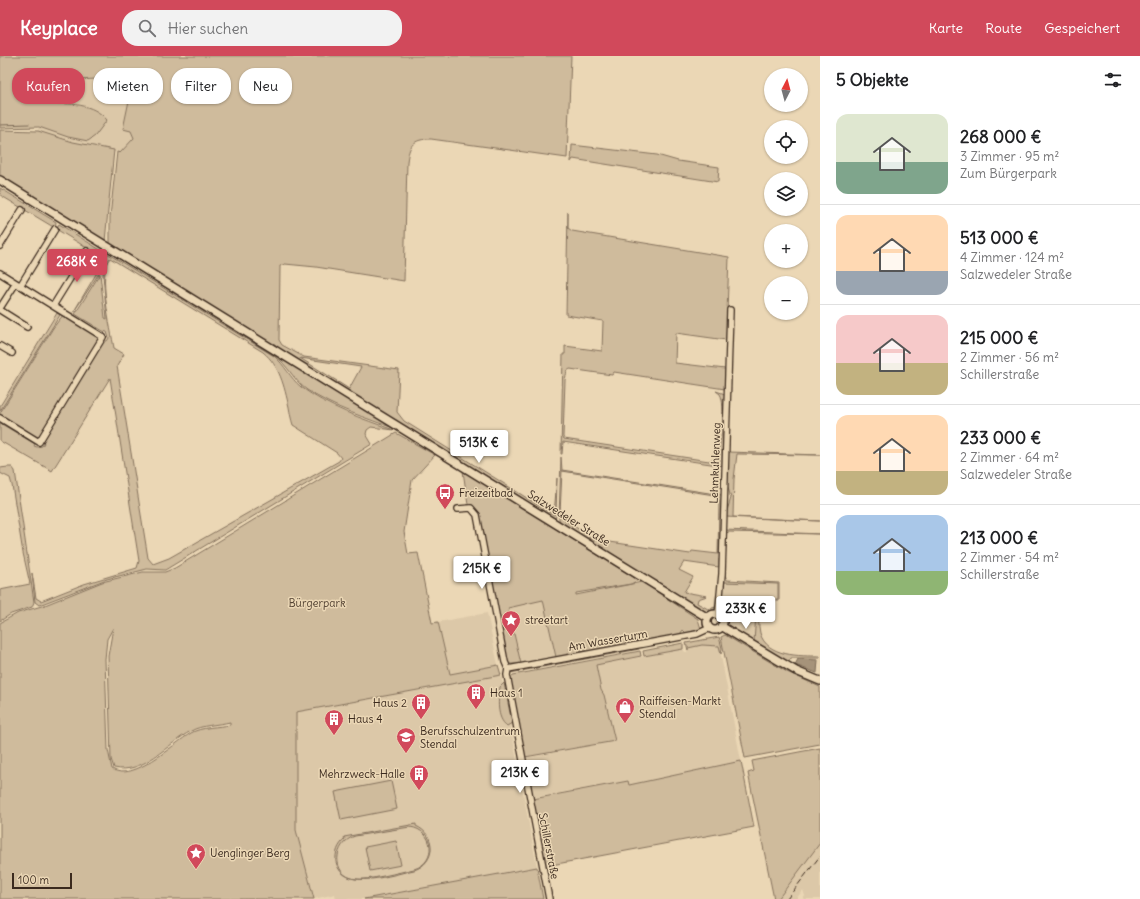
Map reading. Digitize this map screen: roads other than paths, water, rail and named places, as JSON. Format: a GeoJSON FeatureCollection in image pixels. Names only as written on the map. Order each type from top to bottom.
{"type":"FeatureCollection","features":[{"type":"Feature","properties":{"kind":"main road","name":"Salzwedeler Straße"},"geometry":{"type":"LineString","coordinates":[[0,180],[708,618]]}},
{"type":"Feature","properties":{"kind":"main road"},"geometry":{"type":"LineString","coordinates":[[713,615],[718,616],[722,620],[721,626],[717,630],[710,628],[707,624],[708,618],[713,615]]}},
{"type":"Feature","properties":{"kind":"main road"},"geometry":{"type":"LineString","coordinates":[[721,626],[796,671],[820,681]]}},
{"type":"Feature","properties":{"kind":"street"},"geometry":{"type":"LineString","coordinates":[[0,246],[22,210]]}},
{"type":"Feature","properties":{"kind":"street"},"geometry":{"type":"LineString","coordinates":[[27,328],[0,309],[18,285],[55,229]]}},
{"type":"Feature","properties":{"kind":"street"},"geometry":{"type":"LineString","coordinates":[[56,308],[87,251]]}},
{"type":"Feature","properties":{"kind":"street"},"geometry":{"type":"LineString","coordinates":[[0,274],[103,337],[38,442],[0,418]]}},
{"type":"Feature","properties":{"kind":"street","name":"Lehmkuhlenweg"},"geometry":{"type":"LineString","coordinates":[[718,616],[722,574],[730,310]]}},
{"type":"Feature","properties":{"kind":"street"},"geometry":{"type":"LineString","coordinates":[[0,346],[12,353]]}},
{"type":"Feature","properties":{"kind":"street","name":"Schillerstraße"},"geometry":{"type":"LineString","coordinates":[[458,509],[471,508],[477,515],[505,662],[508,669],[507,675],[549,899]]}},
{"type":"Feature","properties":{"kind":"street","name":"Am Wasserturm"},"geometry":{"type":"LineString","coordinates":[[508,669],[697,634],[710,628]]}},
{"type":"Feature","properties":{"kind":"waterway"},"geometry":{"type":"LineString","coordinates":[[0,125],[29,124]]}},
{"type":"Feature","properties":{"kind":"railway"},"geometry":{"type":"LineString","coordinates":[[787,899],[820,856]]}},
{"type":"Feature","properties":{"kind":"place","name":"Freizeitbad"},"geometry":{"type":"Point","coordinates":[445,510]}},
{"type":"Feature","properties":{"kind":"place","name":"streetart"},"geometry":{"type":"Point","coordinates":[511,637]}},
{"type":"Feature","properties":{"kind":"place","name":"Haus 1"},"geometry":{"type":"Point","coordinates":[476,710]}},
{"type":"Feature","properties":{"kind":"place","name":"Haus 2"},"geometry":{"type":"Point","coordinates":[421,720]}},
{"type":"Feature","properties":{"kind":"place","name":"Raiffeisen-Markt Stendal"},"geometry":{"type":"Point","coordinates":[625,724]}},
{"type":"Feature","properties":{"kind":"place","name":"Haus 4"},"geometry":{"type":"Point","coordinates":[334,736]}},
{"type":"Feature","properties":{"kind":"place","name":"Berufsschulzentrum Stendal"},"geometry":{"type":"Point","coordinates":[406,754]}},
{"type":"Feature","properties":{"kind":"place","name":"Mehrzweck-Halle"},"geometry":{"type":"Point","coordinates":[419,791]}},
{"type":"Feature","properties":{"kind":"place","name":"Uenglinger Berg"},"geometry":{"type":"Point","coordinates":[196,870]}},
{"type":"Feature","properties":{"kind":"park label","name":"Bürgerpark"},"geometry":{"type":"Point","coordinates":[317,603]}}]}
